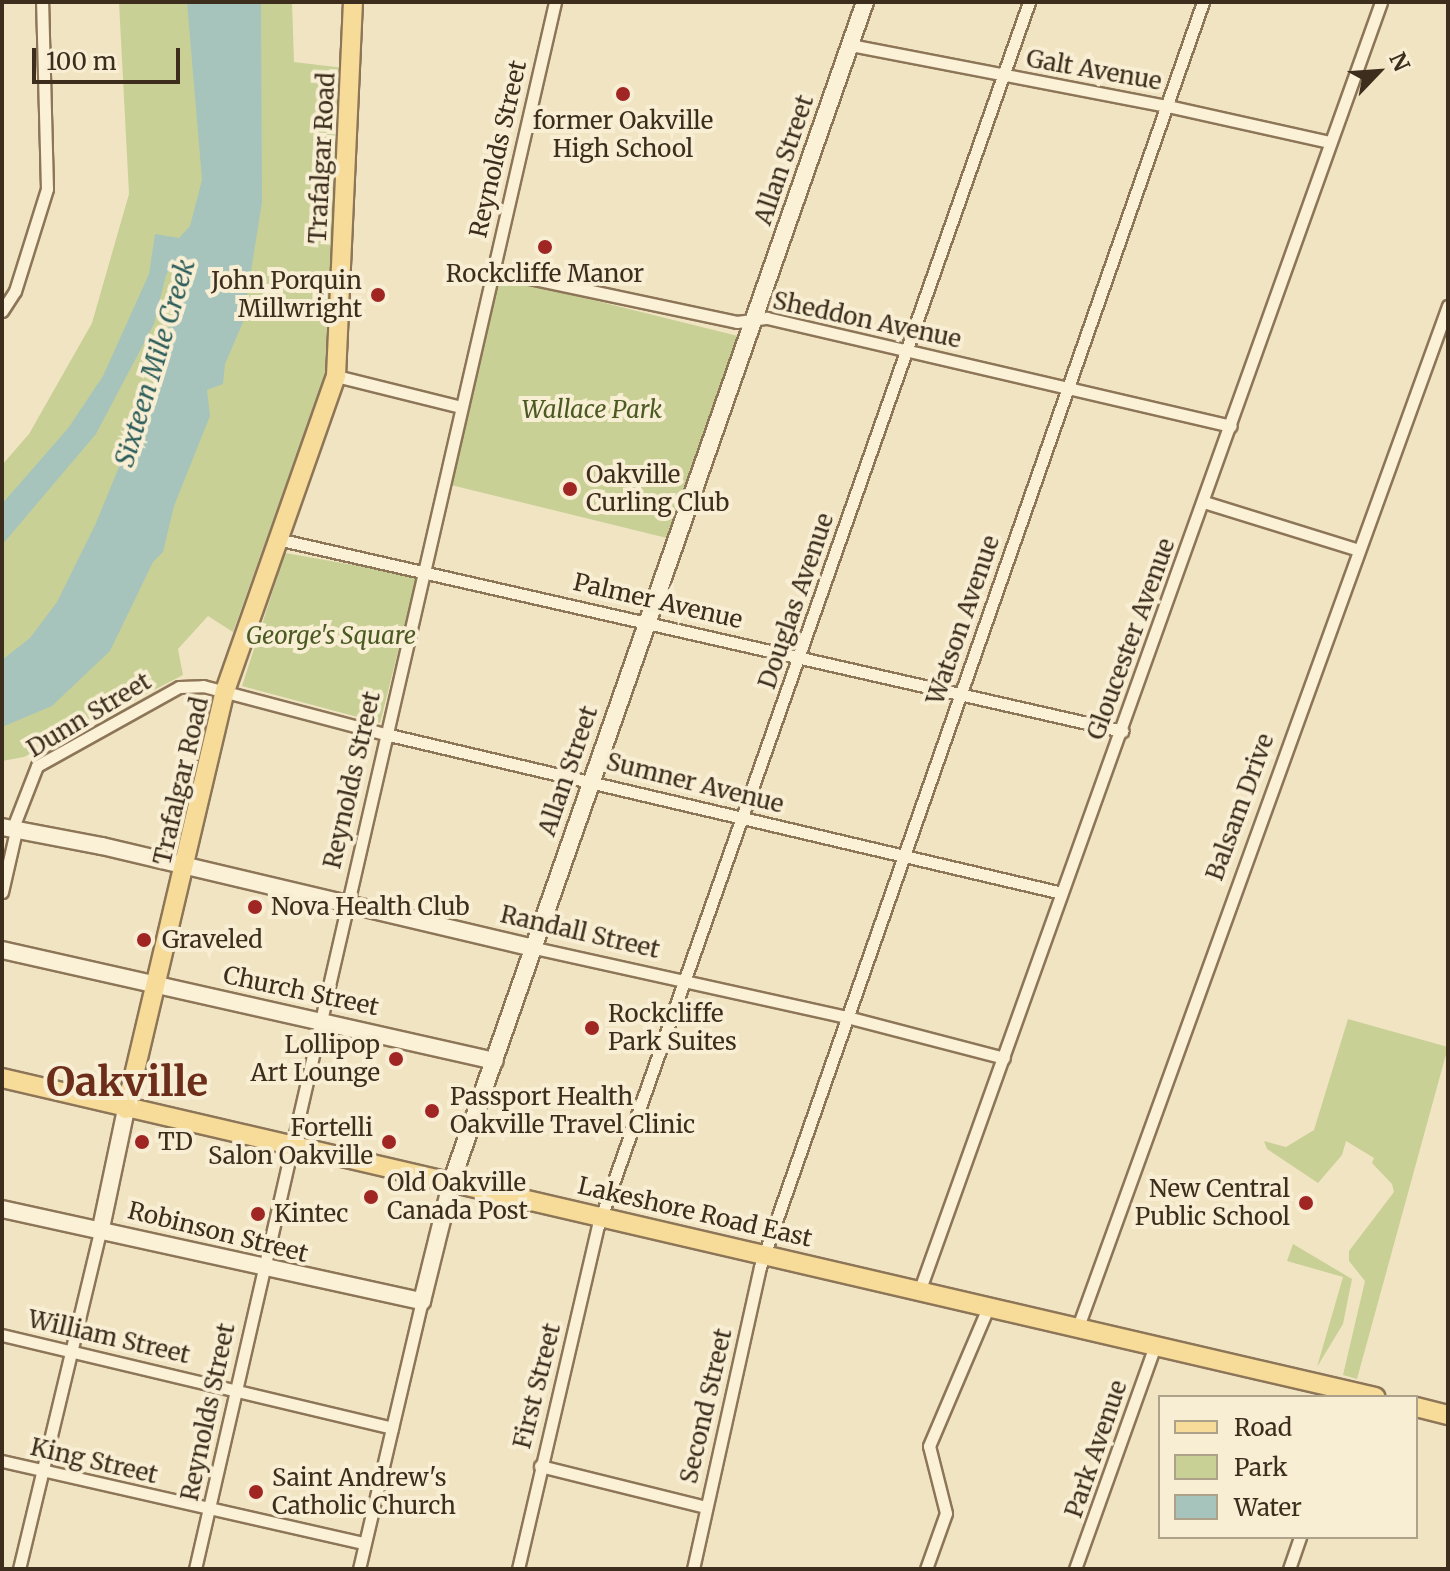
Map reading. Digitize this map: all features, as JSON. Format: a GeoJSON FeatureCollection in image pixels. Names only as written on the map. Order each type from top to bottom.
{"type":"FeatureCollection","features":[{"type":"Feature","properties":{"kind":"main road","name":"Trafalgar Road"},"geometry":{"type":"LineString","coordinates":[[126,1109],[187,865],[225,691],[336,376],[353,2]]}},
{"type":"Feature","properties":{"kind":"main road","name":"Lakeshore Road East"},"geometry":{"type":"LineString","coordinates":[[2,1078],[126,1109],[452,1180],[1079,1324],[1352,1394]]}},
{"type":"Feature","properties":{"kind":"main road"},"geometry":{"type":"LineString","coordinates":[[1418,1408],[1448,1415]]}},
{"type":"Feature","properties":{"kind":"street"},"geometry":{"type":"LineString","coordinates":[[2,311],[15,291],[47,189],[42,2]]}},
{"type":"Feature","properties":{"kind":"street","name":"Reynolds Street"},"geometry":{"type":"LineString","coordinates":[[195,1569],[233,1388],[264,1270],[555,2]]}},
{"type":"Feature","properties":{"kind":"street","name":"Allan Street"},"geometry":{"type":"LineString","coordinates":[[359,1569],[452,1180],[865,2]]}},
{"type":"Feature","properties":{"kind":"street","name":"Douglas Avenue"},"geometry":{"type":"LineString","coordinates":[[602,1214],[681,980],[801,657],[905,349],[1029,2]]}},
{"type":"Feature","properties":{"kind":"street","name":"Watson Avenue"},"geometry":{"type":"LineString","coordinates":[[765,1253],[1203,2]]}},
{"type":"Feature","properties":{"kind":"street","name":"Gloucester Avenue"},"geometry":{"type":"LineString","coordinates":[[920,1289],[1381,2]]}},
{"type":"Feature","properties":{"kind":"street","name":"Galt Avenue"},"geometry":{"type":"LineString","coordinates":[[850,45],[1168,106],[1329,142]]}},
{"type":"Feature","properties":{"kind":"street","name":"Sheddon Avenue"},"geometry":{"type":"LineString","coordinates":[[492,270],[737,322],[754,319],[905,349],[1231,426]]}},
{"type":"Feature","properties":{"kind":"street","name":"Balsam Drive"},"geometry":{"type":"LineString","coordinates":[[1079,1324],[1356,549],[1448,306]]}},
{"type":"Feature","properties":{"kind":"street"},"geometry":{"type":"LineString","coordinates":[[336,376],[461,407]]}},
{"type":"Feature","properties":{"kind":"street"},"geometry":{"type":"LineString","coordinates":[[1204,502],[1356,549]]}},
{"type":"Feature","properties":{"kind":"street","name":"Palmer Avenue"},"geometry":{"type":"LineString","coordinates":[[277,539],[423,569],[1122,731]]}},
{"type":"Feature","properties":{"kind":"street","name":"Dunn Street"},"geometry":{"type":"LineString","coordinates":[[2,892],[10,829],[37,766],[179,687],[225,691]]}},
{"type":"Feature","properties":{"kind":"street","name":"Sumner Avenue"},"geometry":{"type":"LineString","coordinates":[[225,691],[385,734],[1062,893]]}},
{"type":"Feature","properties":{"kind":"street","name":"Randall Street"},"geometry":{"type":"LineString","coordinates":[[10,829],[187,865],[535,948],[847,1017],[1004,1058]]}},
{"type":"Feature","properties":{"kind":"street","name":"Church Street"},"geometry":{"type":"LineString","coordinates":[[2,950],[320,1019],[495,1061]]}},
{"type":"Feature","properties":{"kind":"street","name":"Trafalgar Road"},"geometry":{"type":"LineString","coordinates":[[19,1569],[101,1228],[126,1109]]}},
{"type":"Feature","properties":{"kind":"street","name":"Robinson Street"},"geometry":{"type":"LineString","coordinates":[[2,1209],[101,1228],[264,1270],[422,1301]]}},
{"type":"Feature","properties":{"kind":"street","name":"First Street"},"geometry":{"type":"LineString","coordinates":[[518,1569],[602,1214]]}},
{"type":"Feature","properties":{"kind":"street","name":"Second Street"},"geometry":{"type":"LineString","coordinates":[[693,1569],[765,1253]]}},
{"type":"Feature","properties":{"kind":"street"},"geometry":{"type":"LineString","coordinates":[[926,1569],[946,1513],[929,1446],[989,1305]]}},
{"type":"Feature","properties":{"kind":"street","name":"William Street"},"geometry":{"type":"LineString","coordinates":[[2,1335],[392,1428]]}},
{"type":"Feature","properties":{"kind":"street","name":"Park Avenue"},"geometry":{"type":"LineString","coordinates":[[1075,1569],[1156,1343]]}},
{"type":"Feature","properties":{"kind":"street","name":"King Street"},"geometry":{"type":"LineString","coordinates":[[2,1461],[209,1511],[364,1543]]}},
{"type":"Feature","properties":{"kind":"street"},"geometry":{"type":"LineString","coordinates":[[540,1466],[706,1507]]}},
{"type":"Feature","properties":{"kind":"street"},"geometry":{"type":"LineString","coordinates":[[1289,1569],[1299,1539]]}},
{"type":"Feature","properties":{"kind":"green space"},"geometry":{"type":"Polygon","coordinates":[[[119,2],[292,2],[294,62],[344,68],[332,356],[233,632],[208,616],[178,649],[183,675],[24,757],[2,761],[2,465],[29,434],[92,323],[129,194],[119,2]]]}},
{"type":"Feature","properties":{"kind":"green space","name":"Wallace Park"},"geometry":{"type":"Polygon","coordinates":[[[496,276],[738,336],[671,539],[451,485],[496,276]]]}},
{"type":"Feature","properties":{"kind":"green space","name":"George's Square"},"geometry":{"type":"Polygon","coordinates":[[[285,553],[417,576],[380,723],[242,686],[285,553]]]}},
{"type":"Feature","properties":{"kind":"green space"},"geometry":{"type":"Polygon","coordinates":[[[1348,1019],[1448,1047],[1357,1379],[1343,1375],[1365,1281],[1349,1261],[1349,1251],[1394,1192],[1392,1184],[1372,1163],[1374,1158],[1346,1141],[1342,1155],[1318,1183],[1267,1149],[1264,1141],[1286,1147],[1314,1130],[1348,1019]]]}},
{"type":"Feature","properties":{"kind":"green space"},"geometry":{"type":"Polygon","coordinates":[[[1293,1244],[1352,1279],[1343,1324],[1317,1367],[1343,1277],[1287,1261],[1293,1244]]]}},
{"type":"Feature","properties":{"kind":"water"},"geometry":{"type":"Polygon","coordinates":[[[187,2],[261,2],[262,202],[243,322],[225,364],[223,384],[207,390],[210,416],[174,506],[163,552],[153,562],[110,651],[52,706],[2,727],[2,660],[30,638],[57,602],[96,523],[155,379],[184,271],[185,259],[175,261],[166,275],[154,324],[96,434],[2,545],[2,504],[69,427],[103,376],[149,274],[155,234],[179,238],[190,226],[202,180],[187,2]]]}},
{"type":"Feature","properties":{"kind":"place","name":"former Oakville High School"},"geometry":{"type":"Point","coordinates":[623,94]}},
{"type":"Feature","properties":{"kind":"place","name":"Rockcliffe Manor"},"geometry":{"type":"Point","coordinates":[545,247]}},
{"type":"Feature","properties":{"kind":"place","name":"John Porquin Millwright"},"geometry":{"type":"Point","coordinates":[378,295]}},
{"type":"Feature","properties":{"kind":"place","name":"Oakville Curling Club"},"geometry":{"type":"Point","coordinates":[570,489]}},
{"type":"Feature","properties":{"kind":"place","name":"Nova Health Club"},"geometry":{"type":"Point","coordinates":[255,907]}},
{"type":"Feature","properties":{"kind":"place","name":"Graveled"},"geometry":{"type":"Point","coordinates":[144,940]}},
{"type":"Feature","properties":{"kind":"place","name":"Rockcliffe Park Suites"},"geometry":{"type":"Point","coordinates":[592,1028]}},
{"type":"Feature","properties":{"kind":"place","name":"Lollipop Art Lounge"},"geometry":{"type":"Point","coordinates":[396,1059]}},
{"type":"Feature","properties":{"kind":"place","name":"Passport Health Oakville Travel Clinic"},"geometry":{"type":"Point","coordinates":[432,1111]}},
{"type":"Feature","properties":{"kind":"place","name":"TD"},"geometry":{"type":"Point","coordinates":[142,1142]}},
{"type":"Feature","properties":{"kind":"place","name":"Fortelli Salon Oakville"},"geometry":{"type":"Point","coordinates":[389,1142]}},
{"type":"Feature","properties":{"kind":"place","name":"Old Oakville Canada Post"},"geometry":{"type":"Point","coordinates":[371,1197]}},
{"type":"Feature","properties":{"kind":"place","name":"New Central Public School"},"geometry":{"type":"Point","coordinates":[1306,1203]}},
{"type":"Feature","properties":{"kind":"place","name":"Kintec"},"geometry":{"type":"Point","coordinates":[258,1214]}},
{"type":"Feature","properties":{"kind":"place","name":"Saint Andrew's Catholic Church"},"geometry":{"type":"Point","coordinates":[256,1492]}},
{"type":"Feature","properties":{"kind":"district","name":"Oakville"},"geometry":{"type":"Point","coordinates":[127,1082]}},
{"type":"Feature","properties":{"kind":"water label","name":"Sixteen Mile Creek"},"geometry":{"type":"Point","coordinates":[155,363]}}]}
